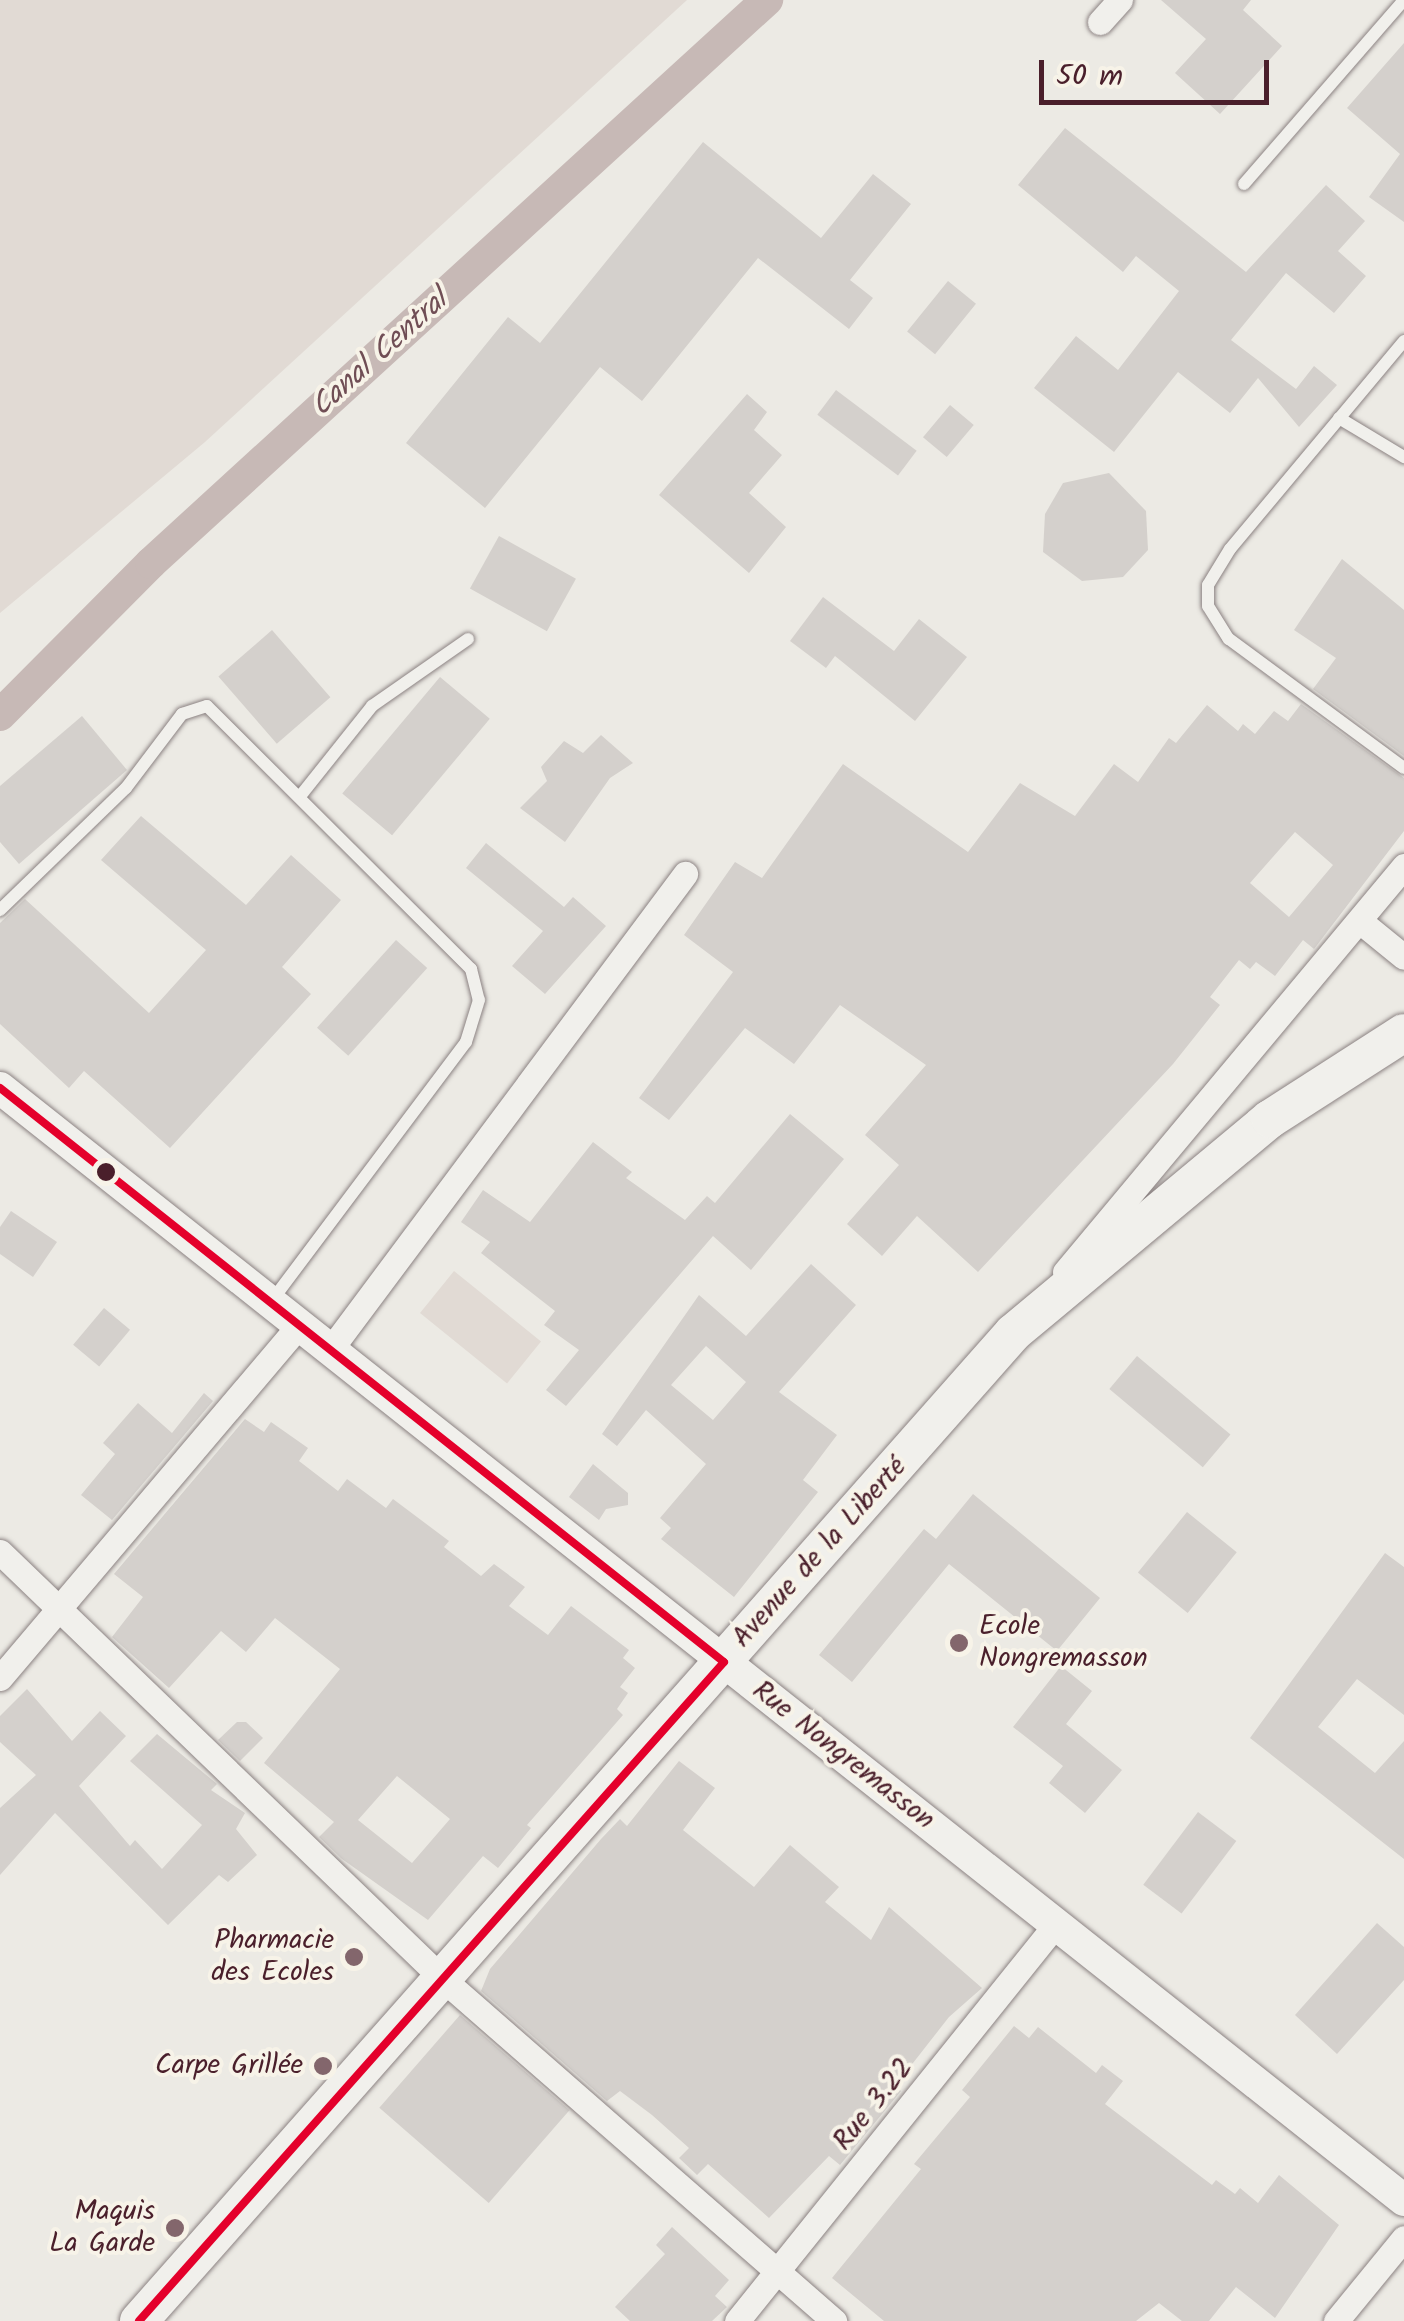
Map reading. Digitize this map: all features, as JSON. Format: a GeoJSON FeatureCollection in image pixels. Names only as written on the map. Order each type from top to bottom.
{"type":"FeatureCollection","features":[{"type":"Feature","properties":{"kind":"main road","name":"Avenue de la Liberté"},"geometry":{"type":"LineString","coordinates":[[139,2321],[445,1981],[1013,1333],[1270,1119],[1404,1033]]}},
{"type":"Feature","properties":{"kind":"street"},"geometry":{"type":"LineString","coordinates":[[1100,22],[1120,0]]}},
{"type":"Feature","properties":{"kind":"street"},"geometry":{"type":"LineString","coordinates":[[1013,1333],[1404,866]]}},
{"type":"Feature","properties":{"kind":"street"},"geometry":{"type":"LineString","coordinates":[[330,1350],[685,874]]}},
{"type":"Feature","properties":{"kind":"street"},"geometry":{"type":"LineString","coordinates":[[1361,922],[1404,957]]}},
{"type":"Feature","properties":{"kind":"street","name":"Rue Nongremasson"},"geometry":{"type":"LineString","coordinates":[[0,1088],[1404,2200]]}},
{"type":"Feature","properties":{"kind":"street"},"geometry":{"type":"LineString","coordinates":[[0,1678],[63,1609],[298,1326]]}},
{"type":"Feature","properties":{"kind":"street"},"geometry":{"type":"LineString","coordinates":[[0,1552],[445,1981],[834,2321]]}},
{"type":"Feature","properties":{"kind":"street","name":"Rue 3.22"},"geometry":{"type":"LineString","coordinates":[[737,2321],[1056,1924]]}},
{"type":"Feature","properties":{"kind":"street"},"geometry":{"type":"LineString","coordinates":[[1336,2321],[1404,2238]]}},
{"type":"Feature","properties":{"kind":"lane"},"geometry":{"type":"LineString","coordinates":[[1244,184],[1404,0]]}},
{"type":"Feature","properties":{"kind":"lane"},"geometry":{"type":"LineString","coordinates":[[1404,341],[1230,549],[1208,584],[1208,606],[1229,639],[1404,768]]}},
{"type":"Feature","properties":{"kind":"lane"},"geometry":{"type":"LineString","coordinates":[[1340,418],[1404,457]]}},
{"type":"Feature","properties":{"kind":"lane"},"geometry":{"type":"LineString","coordinates":[[302,796],[372,706],[468,639]]}},
{"type":"Feature","properties":{"kind":"lane"},"geometry":{"type":"LineString","coordinates":[[0,910],[126,788],[196,705],[207,706],[302,796],[471,969],[479,1000],[466,1042],[269,1304]]}},
{"type":"Feature","properties":{"kind":"shaded area"},"geometry":{"type":"Polygon","coordinates":[[[0,0],[687,0],[205,442],[0,613],[0,0]]]}},
{"type":"Feature","properties":{"kind":"shaded area"},"geometry":{"type":"Polygon","coordinates":[[[454,1271],[541,1341],[507,1383],[420,1313],[454,1271]]]}},
{"type":"Feature","properties":{"kind":"building"},"geometry":{"type":"Polygon","coordinates":[[[1161,0],[1251,0],[1243,10],[1282,46],[1220,114],[1175,73],[1206,39],[1161,0]]]}},
{"type":"Feature","properties":{"kind":"building"},"geometry":{"type":"Polygon","coordinates":[[[1404,43],[1404,222],[1369,197],[1400,154],[1347,108],[1404,43]]]}},
{"type":"Feature","properties":{"kind":"building"},"geometry":{"type":"Polygon","coordinates":[[[1065,128],[1246,272],[1326,185],[1365,221],[1338,251],[1366,276],[1334,313],[1286,273],[1231,340],[1296,389],[1314,366],[1337,385],[1299,427],[1258,378],[1230,413],[1178,372],[1114,452],[1034,388],[1076,336],[1118,370],[1179,291],[1136,256],[1123,272],[1018,185],[1065,128]]]}},
{"type":"Feature","properties":{"kind":"building"},"geometry":{"type":"Polygon","coordinates":[[[703,142],[821,238],[873,174],[911,204],[850,280],[873,298],[849,329],[758,258],[642,401],[600,367],[485,508],[406,443],[508,317],[540,343],[703,142]]]}},
{"type":"Feature","properties":{"kind":"building"},"geometry":{"type":"Polygon","coordinates":[[[948,281],[976,304],[935,354],[907,332],[948,281]]]}},
{"type":"Feature","properties":{"kind":"building"},"geometry":{"type":"Polygon","coordinates":[[[836,390],[917,451],[898,476],[817,415],[836,390]]]}},
{"type":"Feature","properties":{"kind":"building"},"geometry":{"type":"Polygon","coordinates":[[[747,394],[767,412],[754,430],[782,455],[749,493],[786,527],[749,573],[659,495],[747,394]]]}},
{"type":"Feature","properties":{"kind":"building"},"geometry":{"type":"Polygon","coordinates":[[[950,405],[974,425],[947,457],[923,437],[950,405]]]}},
{"type":"Feature","properties":{"kind":"building"},"geometry":{"type":"Polygon","coordinates":[[[1109,473],[1146,511],[1148,550],[1123,577],[1082,581],[1043,552],[1045,514],[1063,483],[1109,473]]]}},
{"type":"Feature","properties":{"kind":"building"},"geometry":{"type":"Polygon","coordinates":[[[499,536],[576,579],[547,631],[470,588],[499,536]]]}},
{"type":"Feature","properties":{"kind":"building"},"geometry":{"type":"Polygon","coordinates":[[[1342,559],[1404,610],[1404,756],[1313,689],[1336,658],[1294,630],[1342,559]]]}},
{"type":"Feature","properties":{"kind":"building"},"geometry":{"type":"Polygon","coordinates":[[[823,597],[894,651],[919,619],[967,657],[915,721],[835,656],[826,668],[790,641],[823,597]]]}},
{"type":"Feature","properties":{"kind":"building"},"geometry":{"type":"Polygon","coordinates":[[[272,630],[330,697],[277,744],[218,677],[272,630]]]}},
{"type":"Feature","properties":{"kind":"building"},"geometry":{"type":"Polygon","coordinates":[[[440,677],[490,719],[392,835],[342,793],[440,677]]]}},
{"type":"Feature","properties":{"kind":"building"},"geometry":{"type":"Polygon","coordinates":[[[1301,704],[1404,778],[1404,831],[1314,949],[1303,940],[1275,976],[1256,962],[1250,969],[1239,960],[1210,997],[1220,1005],[1173,1064],[978,1272],[917,1216],[882,1256],[847,1224],[899,1165],[865,1135],[926,1065],[840,1005],[794,1064],[745,1028],[669,1120],[639,1098],[733,972],[684,935],[735,862],[762,878],[843,764],[968,852],[1020,783],[1075,816],[1114,764],[1138,782],[1169,738],[1176,743],[1207,705],[1238,731],[1243,724],[1255,734],[1274,711],[1288,721],[1301,704]],[[1295,832],[1250,883],[1289,917],[1333,865],[1295,832]]]}},
{"type":"Feature","properties":{"kind":"building"},"geometry":{"type":"Polygon","coordinates":[[[82,716],[127,770],[19,864],[0,842],[0,786],[82,716]]]}},
{"type":"Feature","properties":{"kind":"building"},"geometry":{"type":"Polygon","coordinates":[[[601,735],[633,763],[610,778],[565,842],[520,808],[547,781],[541,767],[564,741],[583,753],[601,735]]]}},
{"type":"Feature","properties":{"kind":"building"},"geometry":{"type":"Polygon","coordinates":[[[141,816],[246,905],[291,855],[341,900],[282,967],[311,994],[170,1148],[84,1071],[69,1088],[0,1024],[0,923],[25,899],[149,1013],[206,950],[101,860],[141,816]]]}},
{"type":"Feature","properties":{"kind":"building"},"geometry":{"type":"Polygon","coordinates":[[[486,843],[564,907],[573,897],[606,926],[545,994],[512,966],[543,931],[466,868],[486,843]]]}},
{"type":"Feature","properties":{"kind":"building"},"geometry":{"type":"Polygon","coordinates":[[[396,940],[427,968],[348,1056],[317,1028],[396,940]]]}},
{"type":"Feature","properties":{"kind":"building"},"geometry":{"type":"Polygon","coordinates":[[[790,1114],[844,1159],[751,1270],[713,1236],[566,1406],[546,1390],[579,1350],[544,1325],[555,1311],[481,1253],[490,1242],[461,1222],[483,1190],[530,1222],[593,1142],[632,1172],[626,1178],[685,1220],[707,1196],[715,1203],[790,1114]]]}},
{"type":"Feature","properties":{"kind":"building"},"geometry":{"type":"Polygon","coordinates":[[[11,1211],[57,1242],[33,1277],[0,1254],[0,1227],[11,1211]]]}},
{"type":"Feature","properties":{"kind":"building"},"geometry":{"type":"Polygon","coordinates":[[[811,1264],[856,1305],[779,1392],[837,1435],[803,1480],[818,1492],[734,1597],[661,1539],[671,1528],[660,1518],[706,1464],[646,1410],[617,1446],[602,1434],[699,1295],[746,1336],[811,1264]],[[706,1346],[671,1385],[713,1420],[746,1382],[706,1346]]]}},
{"type":"Feature","properties":{"kind":"building"},"geometry":{"type":"Polygon","coordinates":[[[104,1308],[130,1330],[99,1367],[73,1345],[104,1308]]]}},
{"type":"Feature","properties":{"kind":"building"},"geometry":{"type":"Polygon","coordinates":[[[1137,1356],[1230,1434],[1203,1467],[1109,1389],[1137,1356]]]}},
{"type":"Feature","properties":{"kind":"building"},"geometry":{"type":"Polygon","coordinates":[[[204,1393],[213,1401],[112,1520],[81,1495],[115,1454],[103,1443],[138,1403],[172,1433],[204,1393]]]}},
{"type":"Feature","properties":{"kind":"building"},"geometry":{"type":"Polygon","coordinates":[[[245,1419],[264,1432],[271,1422],[308,1448],[299,1461],[338,1491],[347,1479],[386,1508],[393,1499],[449,1541],[444,1547],[481,1576],[494,1564],[525,1587],[509,1606],[548,1635],[571,1606],[629,1650],[623,1658],[635,1668],[620,1687],[628,1693],[617,1709],[623,1715],[527,1825],[531,1828],[498,1868],[483,1856],[428,1920],[342,1859],[319,1837],[334,1822],[264,1763],[340,1669],[275,1618],[246,1652],[221,1631],[169,1688],[112,1637],[143,1597],[114,1574],[245,1419]],[[397,1776],[358,1820],[412,1863],[450,1819],[397,1776]]]}},
{"type":"Feature","properties":{"kind":"building"},"geometry":{"type":"Polygon","coordinates":[[[593,1464],[628,1493],[628,1505],[606,1509],[599,1520],[569,1497],[593,1464]]]}},
{"type":"Feature","properties":{"kind":"building"},"geometry":{"type":"Polygon","coordinates":[[[973,1494],[1100,1598],[1057,1651],[949,1564],[852,1682],[819,1655],[924,1529],[936,1539],[973,1494]]]}},
{"type":"Feature","properties":{"kind":"building"},"geometry":{"type":"Polygon","coordinates":[[[1187,1512],[1237,1552],[1188,1613],[1138,1573],[1187,1512]]]}},
{"type":"Feature","properties":{"kind":"building"},"geometry":{"type":"Polygon","coordinates":[[[1385,1553],[1404,1567],[1404,1715],[1357,1679],[1318,1727],[1375,1773],[1404,1741],[1404,1859],[1250,1738],[1385,1553]]]}},
{"type":"Feature","properties":{"kind":"building"},"geometry":{"type":"Polygon","coordinates":[[[1061,1666],[1092,1691],[1066,1724],[1122,1770],[1085,1813],[1049,1783],[1063,1766],[1013,1727],[1061,1666]]]}},
{"type":"Feature","properties":{"kind":"building"},"geometry":{"type":"Polygon","coordinates":[[[27,1689],[72,1741],[100,1711],[126,1736],[79,1786],[130,1846],[135,1840],[162,1869],[202,1825],[130,1761],[157,1734],[217,1784],[211,1790],[245,1813],[236,1829],[257,1855],[228,1882],[219,1875],[168,1925],[55,1813],[0,1875],[0,1808],[36,1775],[0,1742],[0,1716],[27,1689]]]}},
{"type":"Feature","properties":{"kind":"building"},"geometry":{"type":"Polygon","coordinates":[[[237,1722],[246,1722],[263,1738],[240,1761],[218,1740],[237,1722]]]}},
{"type":"Feature","properties":{"kind":"building"},"geometry":{"type":"Polygon","coordinates":[[[679,1761],[715,1788],[683,1830],[754,1887],[790,1845],[839,1887],[825,1902],[871,1940],[889,1907],[982,1988],[949,2017],[895,2086],[901,2091],[840,2165],[829,2156],[769,2218],[708,2164],[697,2175],[679,2158],[689,2148],[652,2115],[620,2091],[607,2101],[481,1991],[490,1969],[601,1839],[620,1819],[627,1826],[679,1761]]]}},
{"type":"Feature","properties":{"kind":"building"},"geometry":{"type":"Polygon","coordinates":[[[1198,1812],[1236,1841],[1182,1914],[1143,1885],[1198,1812]]]}},
{"type":"Feature","properties":{"kind":"building"},"geometry":{"type":"Polygon","coordinates":[[[1377,1923],[1404,1947],[1404,1980],[1337,2054],[1295,2015],[1377,1923]]]}},
{"type":"Feature","properties":{"kind":"building"},"geometry":{"type":"Polygon","coordinates":[[[460,2015],[569,2110],[489,2203],[379,2108],[460,2015]]]}},
{"type":"Feature","properties":{"kind":"building"},"geometry":{"type":"Polygon","coordinates":[[[1014,2026],[1029,2038],[1038,2027],[1096,2073],[1102,2065],[1123,2081],[1105,2104],[1212,2185],[1216,2180],[1235,2194],[1240,2188],[1258,2203],[1279,2175],[1339,2225],[1275,2318],[1236,2287],[1209,2321],[1182,2321],[1159,2303],[1136,2321],[884,2321],[832,2278],[921,2169],[914,2164],[970,2097],[962,2090],[1014,2026]]]}},
{"type":"Feature","properties":{"kind":"building"},"geometry":{"type":"Polygon","coordinates":[[[672,2227],[729,2280],[715,2296],[727,2307],[712,2321],[630,2321],[615,2307],[665,2254],[656,2245],[672,2227]]]}},
{"type":"Feature","properties":{"kind":"waterway","name":"Canal Central"},"geometry":{"type":"LineString","coordinates":[[0,715],[151,563],[767,0]]}},
{"type":"Feature","properties":{"kind":"transit line"},"geometry":{"type":"LineString","coordinates":[[0,1088],[724,1662]]}},
{"type":"Feature","properties":{"kind":"transit line"},"geometry":{"type":"LineString","coordinates":[[139,2321],[724,1662]]}},
{"type":"Feature","properties":{"kind":"place","name":"Ecole Nongremasson"},"geometry":{"type":"Point","coordinates":[959,1643]}},
{"type":"Feature","properties":{"kind":"place","name":"Pharmacie des Ecoles"},"geometry":{"type":"Point","coordinates":[354,1957]}},
{"type":"Feature","properties":{"kind":"place","name":"Carpe Grillée"},"geometry":{"type":"Point","coordinates":[323,2066]}},
{"type":"Feature","properties":{"kind":"place","name":"Maquis La Garde"},"geometry":{"type":"Point","coordinates":[175,2228]}}]}
